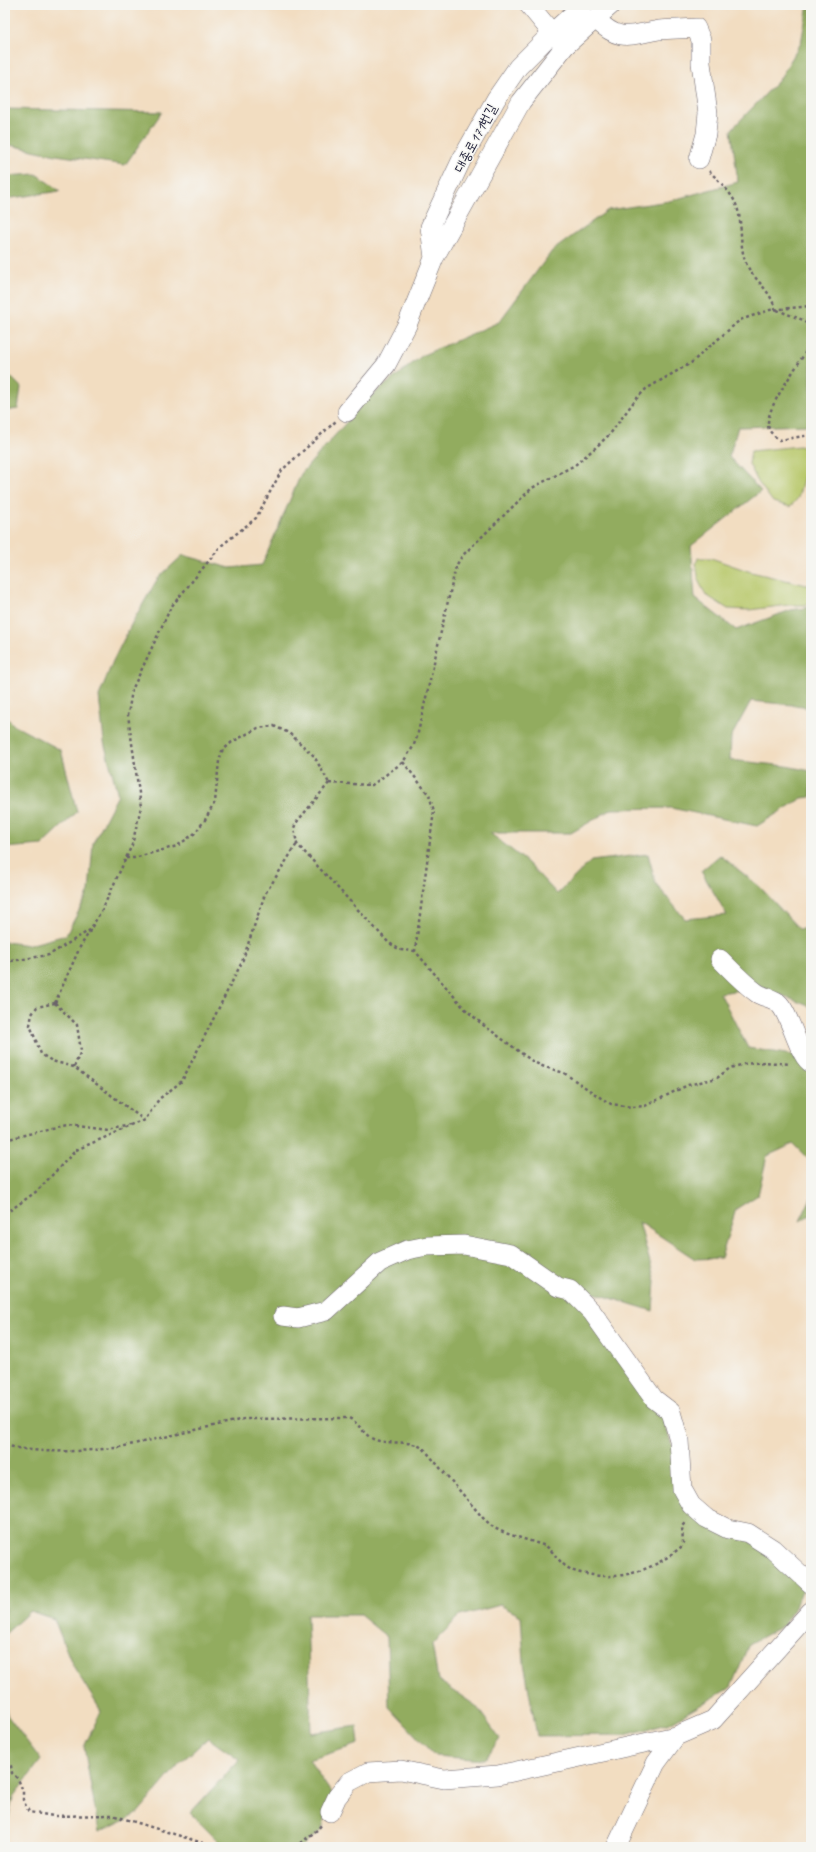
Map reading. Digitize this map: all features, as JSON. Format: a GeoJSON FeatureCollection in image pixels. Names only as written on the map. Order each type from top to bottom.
{"type":"FeatureCollection","features":[{"type":"Feature","properties":{"kind":"street"},"geometry":{"type":"LineString","coordinates":[[529,5],[558,40],[596,19],[611,5]]}},
{"type":"Feature","properties":{"kind":"street","name":"대종로171번길"},"geometry":{"type":"LineString","coordinates":[[346,412],[386,365],[407,325],[434,258],[430,227],[462,159],[496,100],[518,67],[558,40],[583,5]]}},
{"type":"Feature","properties":{"kind":"street"},"geometry":{"type":"LineString","coordinates":[[596,19],[604,27],[622,36],[639,35],[658,30],[696,28],[701,40],[701,63],[708,113],[706,134],[699,159]]}},
{"type":"Feature","properties":{"kind":"street"},"geometry":{"type":"LineString","coordinates":[[720,959],[736,976],[758,994],[780,1004],[789,1019],[800,1048],[808,1062],[803,1064]]}},
{"type":"Feature","properties":{"kind":"street"},"geometry":{"type":"LineString","coordinates":[[283,1316],[298,1318],[326,1311],[380,1262],[407,1250],[426,1246],[464,1245],[511,1254],[558,1287],[570,1290],[592,1312],[654,1399],[671,1412],[679,1440],[682,1489],[691,1505],[706,1518],[728,1529],[748,1533],[773,1549],[811,1584]]}},
{"type":"Feature","properties":{"kind":"street"},"geometry":{"type":"LineString","coordinates":[[330,1812],[337,1797],[349,1782],[368,1772],[401,1770],[444,1779],[498,1775],[676,1736],[713,1720],[811,1611]]}},
{"type":"Feature","properties":{"kind":"street"},"geometry":{"type":"LineString","coordinates":[[616,1847],[656,1763],[676,1736]]}},
{"type":"Feature","properties":{"kind":"path"},"geometry":{"type":"LineString","coordinates":[[699,159],[735,202],[745,261],[769,293],[775,309],[803,320],[811,328]]}},
{"type":"Feature","properties":{"kind":"path"},"geometry":{"type":"LineString","coordinates":[[328,783],[365,786],[372,785],[403,762],[413,747],[417,737],[452,577],[462,556],[532,488],[575,465],[595,448],[610,434],[635,400],[646,389],[691,363],[740,320],[775,309],[811,306]]}},
{"type":"Feature","properties":{"kind":"path"},"geometry":{"type":"LineString","coordinates":[[811,342],[774,403],[767,421],[769,430],[779,440],[811,435]]}},
{"type":"Feature","properties":{"kind":"path"},"geometry":{"type":"LineString","coordinates":[[55,1003],[80,947],[103,908],[132,845],[141,807],[128,715],[132,690],[171,607],[221,546],[256,518],[282,470],[346,412]]}},
{"type":"Feature","properties":{"kind":"path"},"geometry":{"type":"LineString","coordinates":[[126,858],[134,858],[177,846],[194,834],[205,820],[215,802],[219,761],[222,751],[232,742],[258,728],[274,726],[289,733],[314,756],[328,783]]}},
{"type":"Feature","properties":{"kind":"path"},"geometry":{"type":"LineString","coordinates":[[403,762],[429,796],[434,812],[416,951]]}},
{"type":"Feature","properties":{"kind":"path"},"geometry":{"type":"LineString","coordinates":[[328,783],[296,823],[294,828],[297,844],[388,942],[400,950],[416,951],[464,1008],[482,1024],[532,1061],[564,1073],[611,1104],[631,1107],[645,1106],[688,1085],[717,1078],[730,1068],[744,1064],[765,1062],[803,1064]]}},
{"type":"Feature","properties":{"kind":"path"},"geometry":{"type":"LineString","coordinates":[[5,1214],[37,1191],[76,1150],[145,1120],[159,1099],[179,1085],[187,1073],[242,962],[265,894],[297,844]]}},
{"type":"Feature","properties":{"kind":"path"},"geometry":{"type":"LineString","coordinates":[[5,962],[49,955],[90,930]]}},
{"type":"Feature","properties":{"kind":"path"},"geometry":{"type":"LineString","coordinates":[[55,1003],[42,1005],[34,1009],[30,1020],[38,1049],[44,1057],[74,1067],[145,1120]]}},
{"type":"Feature","properties":{"kind":"path"},"geometry":{"type":"LineString","coordinates":[[55,1003],[77,1025],[81,1051],[74,1067]]}},
{"type":"Feature","properties":{"kind":"path"},"geometry":{"type":"LineString","coordinates":[[5,1140],[60,1126],[75,1126],[108,1130],[145,1120]]}},
{"type":"Feature","properties":{"kind":"path"},"geometry":{"type":"LineString","coordinates":[[5,1445],[36,1452],[96,1450],[116,1448],[244,1419],[349,1418],[356,1422],[372,1438],[412,1443],[424,1449],[483,1518],[494,1528],[546,1546],[553,1551],[564,1566],[571,1570],[605,1577],[622,1576],[643,1571],[675,1552],[683,1543],[682,1526],[696,1509]]}},
{"type":"Feature","properties":{"kind":"path"},"geometry":{"type":"LineString","coordinates":[[5,1763],[11,1766],[12,1773],[18,1779],[23,1791],[23,1800],[30,1812],[53,1816],[112,1814],[216,1847]]}},
{"type":"Feature","properties":{"kind":"path"},"geometry":{"type":"LineString","coordinates":[[5,1773],[12,1773]]}},
{"type":"Feature","properties":{"kind":"path"},"geometry":{"type":"LineString","coordinates":[[296,1847],[317,1830],[330,1812]]}},
{"type":"Feature","properties":{"kind":"green space"},"geometry":{"type":"Polygon","coordinates":[[[808,5],[811,5],[811,425],[738,427],[729,457],[761,491],[691,546],[695,598],[736,630],[791,610],[811,607],[811,711],[803,706],[751,701],[731,737],[730,760],[786,766],[811,771],[811,797],[802,798],[757,826],[671,808],[612,809],[571,833],[490,833],[527,862],[557,894],[591,861],[648,854],[656,884],[685,919],[727,915],[701,871],[720,855],[760,887],[799,929],[811,929],[811,1007],[761,987],[720,993],[748,1048],[811,1058],[811,1162],[793,1144],[767,1156],[758,1195],[736,1209],[721,1258],[695,1259],[639,1222],[655,1281],[653,1311],[588,1291],[617,1351],[658,1402],[673,1449],[679,1498],[810,1578],[784,1625],[749,1644],[731,1687],[670,1723],[625,1735],[537,1736],[524,1663],[521,1616],[500,1605],[460,1616],[432,1644],[438,1680],[476,1706],[500,1739],[484,1760],[435,1756],[389,1707],[387,1637],[360,1615],[307,1615],[311,1733],[357,1726],[359,1744],[309,1760],[332,1794],[322,1829],[302,1847],[224,1847],[190,1813],[239,1760],[208,1738],[179,1764],[136,1815],[99,1832],[84,1747],[101,1711],[72,1664],[54,1619],[30,1611],[5,1634],[5,942],[29,945],[66,935],[89,892],[93,843],[118,795],[104,742],[99,696],[113,661],[133,621],[158,578],[183,555],[230,568],[262,565],[301,474],[365,401],[423,355],[499,322],[552,251],[608,210],[669,201],[738,182],[731,130],[779,80],[801,43],[808,5]]]}},
{"type":"Feature","properties":{"kind":"green space"},"geometry":{"type":"Polygon","coordinates":[[[5,109],[162,112],[125,165],[56,155],[5,144],[5,109]]]}},
{"type":"Feature","properties":{"kind":"green space"},"geometry":{"type":"Polygon","coordinates":[[[36,174],[60,191],[5,199],[5,176],[36,174]]]}},
{"type":"Feature","properties":{"kind":"green space"},"geometry":{"type":"Polygon","coordinates":[[[5,371],[21,387],[18,409],[5,411],[5,371]]]}},
{"type":"Feature","properties":{"kind":"green space"},"geometry":{"type":"Polygon","coordinates":[[[800,446],[811,451],[798,498],[790,507],[773,502],[758,482],[749,464],[751,451],[800,446]]]}},
{"type":"Feature","properties":{"kind":"green space"},"geometry":{"type":"Polygon","coordinates":[[[698,558],[711,558],[751,572],[811,586],[811,605],[789,605],[749,610],[728,609],[706,595],[699,582],[696,564],[698,558]]]}},
{"type":"Feature","properties":{"kind":"green space"},"geometry":{"type":"Polygon","coordinates":[[[5,716],[15,726],[61,750],[77,812],[42,845],[5,848],[5,716]]]}},
{"type":"Feature","properties":{"kind":"green space"},"geometry":{"type":"Polygon","coordinates":[[[811,1198],[811,1214],[800,1221],[811,1198]]]}},
{"type":"Feature","properties":{"kind":"green space"},"geometry":{"type":"Polygon","coordinates":[[[5,1706],[7,1715],[41,1760],[13,1797],[5,1837],[5,1706]]]}}]}
